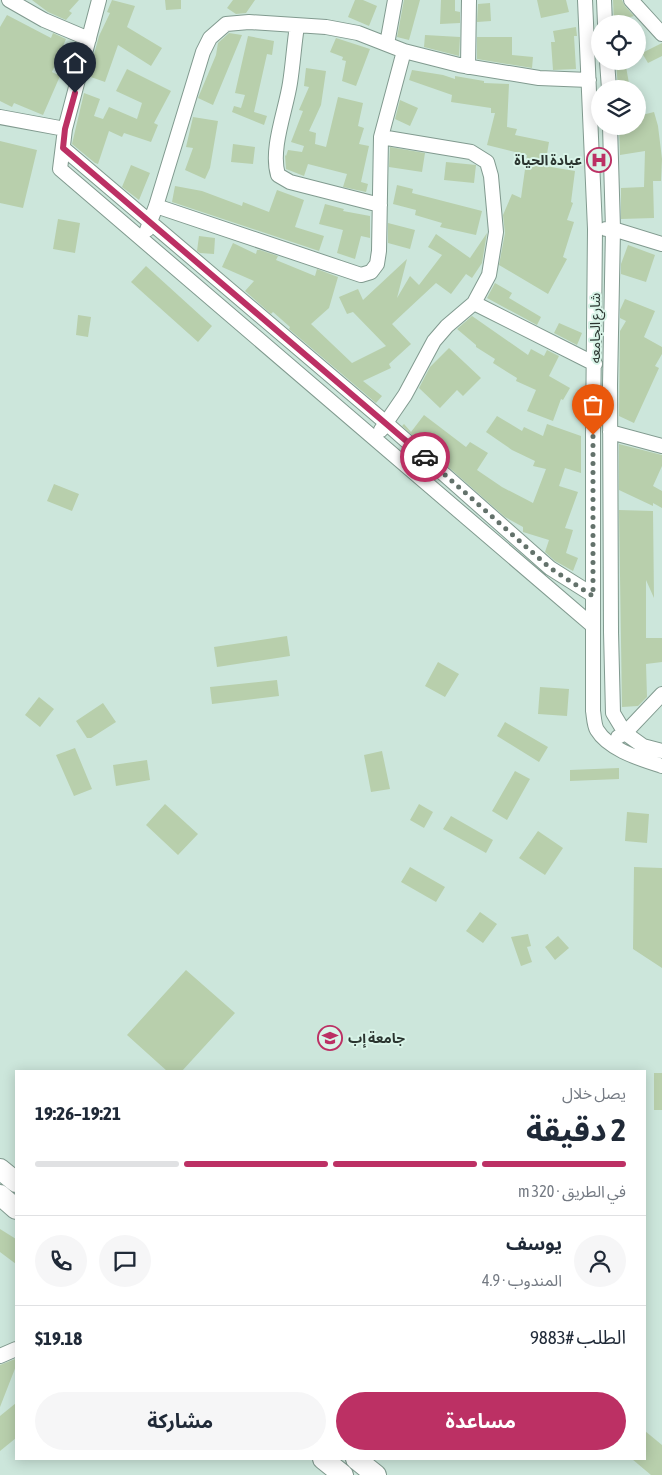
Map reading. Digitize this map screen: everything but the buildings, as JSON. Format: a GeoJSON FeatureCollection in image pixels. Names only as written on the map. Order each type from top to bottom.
{"type":"FeatureCollection","features":[{"type":"Feature","properties":{"kind":"highway"},"geometry":{"type":"LineString","coordinates":[[0,1169],[15,1181]]}},
{"type":"Feature","properties":{"kind":"highway"},"geometry":{"type":"LineString","coordinates":[[0,1195],[15,1208]]}},
{"type":"Feature","properties":{"kind":"highway"},"geometry":{"type":"LineString","coordinates":[[324,1460],[343,1475]]}},
{"type":"Feature","properties":{"kind":"highway"},"geometry":{"type":"LineString","coordinates":[[357,1460],[376,1475]]}},
{"type":"Feature","properties":{"kind":"street"},"geometry":{"type":"LineString","coordinates":[[9,0],[44,20],[89,39]]}},
{"type":"Feature","properties":{"kind":"street"},"geometry":{"type":"LineString","coordinates":[[99,0],[65,129],[60,169],[593,626]]}},
{"type":"Feature","properties":{"kind":"street"},"geometry":{"type":"LineString","coordinates":[[387,44],[395,0]]}},
{"type":"Feature","properties":{"kind":"street"},"geometry":{"type":"LineString","coordinates":[[468,67],[469,0]]}},
{"type":"Feature","properties":{"kind":"street","name":"شارع الجامعه"},"geometry":{"type":"LineString","coordinates":[[584,0],[595,229],[594,710],[597,729],[609,743]]}},
{"type":"Feature","properties":{"kind":"street"},"geometry":{"type":"LineString","coordinates":[[604,0],[605,15]]}},
{"type":"Feature","properties":{"kind":"street"},"geometry":{"type":"LineString","coordinates":[[631,0],[662,34]]}},
{"type":"Feature","properties":{"kind":"street"},"geometry":{"type":"LineString","coordinates":[[143,240],[156,206],[203,52],[210,38],[226,24],[249,22],[326,27],[358,33],[404,51],[468,67],[539,78],[589,80]]}},
{"type":"Feature","properties":{"kind":"street"},"geometry":{"type":"LineString","coordinates":[[297,26],[290,83],[278,142],[276,167],[278,175],[290,182],[380,205]]}},
{"type":"Feature","properties":{"kind":"street"},"geometry":{"type":"LineString","coordinates":[[156,206],[361,275],[371,272],[377,264],[379,251],[381,138],[404,51]]}},
{"type":"Feature","properties":{"kind":"street"},"geometry":{"type":"LineString","coordinates":[[0,117],[65,129]]}},
{"type":"Feature","properties":{"kind":"street","name":"شارع الجامعه"},"geometry":{"type":"LineString","coordinates":[[610,135],[613,228],[610,432],[613,714],[625,734]]}},
{"type":"Feature","properties":{"kind":"street"},"geometry":{"type":"LineString","coordinates":[[376,440],[385,422],[405,395],[434,341],[447,326],[474,303],[489,275],[494,254],[496,232],[491,176],[487,162],[471,152],[381,138]]}},
{"type":"Feature","properties":{"kind":"street"},"geometry":{"type":"LineString","coordinates":[[63,148],[385,422],[550,568],[593,596]]}},
{"type":"Feature","properties":{"kind":"street"},"geometry":{"type":"LineString","coordinates":[[595,229],[613,228],[662,244]]}},
{"type":"Feature","properties":{"kind":"street"},"geometry":{"type":"LineString","coordinates":[[474,303],[594,364]]}},
{"type":"Feature","properties":{"kind":"street"},"geometry":{"type":"LineString","coordinates":[[610,432],[662,446]]}},
{"type":"Feature","properties":{"kind":"street"},"geometry":{"type":"LineString","coordinates":[[609,743],[625,734],[662,694]]}},
{"type":"Feature","properties":{"kind":"street"},"geometry":{"type":"LineString","coordinates":[[625,734],[643,746],[662,750]]}},
{"type":"Feature","properties":{"kind":"street"},"geometry":{"type":"LineString","coordinates":[[609,743],[634,756],[662,766]]}},
{"type":"Feature","properties":{"kind":"street"},"geometry":{"type":"LineString","coordinates":[[0,1356],[15,1349]]}},
{"type":"Feature","properties":{"kind":"way so far"},"geometry":{"type":"LineString","coordinates":[[425,457],[550,568],[593,596],[593,435]]}},
{"type":"Feature","properties":{"kind":"place","name":"عيادة الحياة"},"geometry":{"type":"Point","coordinates":[599,160]}},
{"type":"Feature","properties":{"kind":"place","name":"جامعة إب"},"geometry":{"type":"Point","coordinates":[330,1038]}},
{"type":"Feature","properties":{"kind":"route"},"geometry":{"type":"LineString","coordinates":[[75,93],[65,129],[63,148],[425,457]]}}]}
